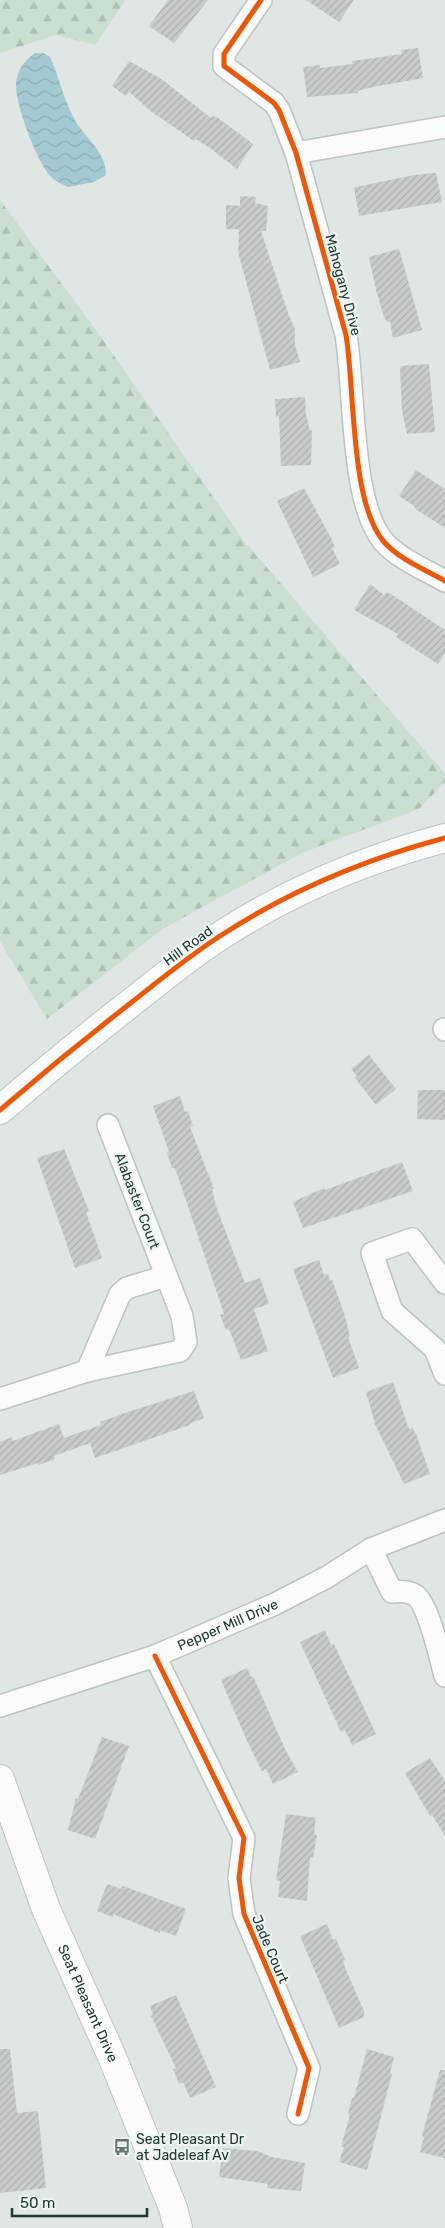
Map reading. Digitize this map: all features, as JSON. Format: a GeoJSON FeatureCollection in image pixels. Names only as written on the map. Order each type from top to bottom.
{"type":"FeatureCollection","features":[{"type":"Feature","properties":{"kind":"street","name":"Mahogany Drive"},"geometry":{"type":"LineString","coordinates":[[261,0],[224,54],[223,62],[227,69],[274,103],[279,110],[296,153],[346,335],[350,360],[358,457],[364,502],[370,519],[380,537],[393,550],[445,581]]}},
{"type":"Feature","properties":{"kind":"street"},"geometry":{"type":"LineString","coordinates":[[296,153],[445,126]]}},
{"type":"Feature","properties":{"kind":"street","name":"Hill Road"},"geometry":{"type":"LineString","coordinates":[[0,1110],[191,955],[222,935],[318,883],[395,853],[445,838]]}},
{"type":"Feature","properties":{"kind":"street","name":"Alabaster Court"},"geometry":{"type":"LineString","coordinates":[[0,1399],[86,1371],[180,1351],[186,1342],[182,1316],[108,1125]]}},
{"type":"Feature","properties":{"kind":"street"},"geometry":{"type":"LineString","coordinates":[[445,1283],[412,1239],[372,1253],[392,1311],[440,1344],[445,1374]]}},
{"type":"Feature","properties":{"kind":"street"},"geometry":{"type":"LineString","coordinates":[[86,1371],[120,1294],[127,1288],[166,1276]]}},
{"type":"Feature","properties":{"kind":"street","name":"Pepper Mill Drive"},"geometry":{"type":"LineString","coordinates":[[0,1706],[155,1656],[275,1604],[326,1577],[371,1548],[445,1520]]}},
{"type":"Feature","properties":{"kind":"street"},"geometry":{"type":"LineString","coordinates":[[371,1548],[392,1592],[403,1591],[416,1596],[424,1606],[445,1676]]}},
{"type":"Feature","properties":{"kind":"street","name":"Jade Court"},"geometry":{"type":"LineString","coordinates":[[155,1656],[244,1838],[239,1884],[244,1914],[309,2068],[298,2114]]}},
{"type":"Feature","properties":{"kind":"street","name":"Seat Pleasant Drive"},"geometry":{"type":"LineString","coordinates":[[0,1779],[46,1909],[113,2059],[182,2227]]}},
{"type":"Feature","properties":{"kind":"green space"},"geometry":{"type":"Polygon","coordinates":[[[0,0],[126,0],[95,45],[56,35],[0,53],[0,0]]]}},
{"type":"Feature","properties":{"kind":"green space"},"geometry":{"type":"Polygon","coordinates":[[[0,200],[98,333],[245,542],[445,774],[445,782],[419,809],[304,852],[164,928],[47,1019],[0,941],[0,200]]]}},
{"type":"Feature","properties":{"kind":"water"},"geometry":{"type":"Polygon","coordinates":[[[35,53],[43,53],[50,57],[76,122],[100,153],[106,175],[94,182],[68,187],[51,177],[39,159],[19,105],[16,84],[22,66],[35,53]]]}},
{"type":"Feature","properties":{"kind":"building"},"geometry":{"type":"Polygon","coordinates":[[[168,0],[208,0],[174,43],[149,26],[168,0]]]}},
{"type":"Feature","properties":{"kind":"building"},"geometry":{"type":"Polygon","coordinates":[[[306,0],[354,0],[339,22],[306,0]]]}},
{"type":"Feature","properties":{"kind":"building"},"geometry":{"type":"Polygon","coordinates":[[[418,48],[423,78],[373,87],[357,91],[358,93],[307,97],[303,67],[320,65],[320,68],[353,64],[352,61],[402,54],[401,50],[418,48]]]}},
{"type":"Feature","properties":{"kind":"building"},"geometry":{"type":"Polygon","coordinates":[[[129,61],[160,78],[211,118],[213,116],[218,118],[253,144],[237,169],[210,148],[196,139],[194,141],[152,112],[129,92],[126,96],[112,86],[129,61]]]}},
{"type":"Feature","properties":{"kind":"building"},"geometry":{"type":"Polygon","coordinates":[[[436,173],[442,202],[359,216],[354,188],[414,175],[436,173]]]}},
{"type":"Feature","properties":{"kind":"building"},"geometry":{"type":"Polygon","coordinates":[[[240,196],[256,197],[255,203],[268,206],[266,231],[261,231],[295,329],[295,345],[300,362],[270,370],[238,252],[239,229],[226,229],[226,205],[240,206],[240,196]]]}},
{"type":"Feature","properties":{"kind":"building"},"geometry":{"type":"Polygon","coordinates":[[[399,249],[422,330],[393,338],[390,321],[387,322],[384,317],[376,290],[369,257],[399,249]]]}},
{"type":"Feature","properties":{"kind":"building"},"geometry":{"type":"Polygon","coordinates":[[[429,364],[435,432],[407,434],[402,411],[400,368],[401,366],[429,364]]]}},
{"type":"Feature","properties":{"kind":"building"},"geometry":{"type":"Polygon","coordinates":[[[305,397],[306,414],[310,431],[312,430],[311,465],[281,466],[279,416],[276,417],[275,399],[305,397]]]}},
{"type":"Feature","properties":{"kind":"building"},"geometry":{"type":"Polygon","coordinates":[[[416,470],[445,489],[445,528],[399,496],[416,470]]]}},
{"type":"Feature","properties":{"kind":"building"},"geometry":{"type":"Polygon","coordinates":[[[304,488],[331,538],[335,547],[332,548],[340,564],[313,577],[277,501],[304,488]]]}},
{"type":"Feature","properties":{"kind":"building"},"geometry":{"type":"Polygon","coordinates":[[[370,584],[384,595],[386,592],[391,594],[445,630],[445,653],[438,664],[396,637],[398,634],[354,610],[370,584]]]}},
{"type":"Feature","properties":{"kind":"building"},"geometry":{"type":"Polygon","coordinates":[[[369,1055],[396,1089],[376,1105],[355,1078],[357,1076],[351,1069],[369,1055]]]}},
{"type":"Feature","properties":{"kind":"building"},"geometry":{"type":"Polygon","coordinates":[[[418,1090],[445,1090],[445,1120],[417,1119],[418,1090]]]}},
{"type":"Feature","properties":{"kind":"building"},"geometry":{"type":"Polygon","coordinates":[[[180,1096],[185,1112],[188,1111],[193,1126],[190,1127],[214,1189],[212,1189],[216,1206],[245,1283],[260,1278],[269,1304],[254,1309],[268,1351],[241,1360],[229,1329],[226,1330],[220,1315],[224,1314],[175,1168],[172,1168],[167,1153],[169,1152],[153,1106],[180,1096]]]}},
{"type":"Feature","properties":{"kind":"building"},"geometry":{"type":"Polygon","coordinates":[[[64,1149],[89,1211],[86,1212],[102,1258],[75,1268],[37,1158],[64,1149]]]}},
{"type":"Feature","properties":{"kind":"building"},"geometry":{"type":"Polygon","coordinates":[[[402,1162],[413,1191],[303,1228],[293,1202],[324,1188],[325,1190],[402,1162]]]}},
{"type":"Feature","properties":{"kind":"building"},"geometry":{"type":"Polygon","coordinates":[[[319,1260],[324,1275],[328,1274],[330,1281],[332,1280],[344,1313],[350,1336],[348,1337],[359,1368],[333,1378],[293,1269],[319,1260]]]}},
{"type":"Feature","properties":{"kind":"building"},"geometry":{"type":"Polygon","coordinates":[[[393,1382],[409,1429],[412,1428],[416,1434],[430,1474],[404,1484],[375,1424],[366,1392],[393,1382]]]}},
{"type":"Feature","properties":{"kind":"building"},"geometry":{"type":"Polygon","coordinates":[[[194,1391],[204,1418],[190,1425],[95,1458],[90,1443],[54,1456],[55,1459],[39,1465],[38,1463],[0,1475],[0,1442],[12,1437],[13,1441],[59,1424],[64,1438],[101,1425],[100,1422],[194,1391]]]}},
{"type":"Feature","properties":{"kind":"building"},"geometry":{"type":"Polygon","coordinates":[[[325,1630],[331,1645],[334,1644],[376,1734],[352,1745],[345,1730],[341,1732],[300,1642],[325,1630]]]}},
{"type":"Feature","properties":{"kind":"building"},"geometry":{"type":"Polygon","coordinates":[[[247,1668],[251,1677],[253,1676],[285,1749],[298,1772],[273,1784],[266,1769],[262,1771],[247,1741],[221,1680],[247,1668]]]}},
{"type":"Feature","properties":{"kind":"building"},"geometry":{"type":"Polygon","coordinates":[[[102,1737],[129,1746],[95,1839],[68,1830],[76,1798],[78,1799],[102,1737]]]}},
{"type":"Feature","properties":{"kind":"building"},"geometry":{"type":"Polygon","coordinates":[[[430,1758],[445,1781],[445,1836],[432,1815],[430,1816],[405,1773],[430,1758]]]}},
{"type":"Feature","properties":{"kind":"building"},"geometry":{"type":"Polygon","coordinates":[[[286,1814],[316,1818],[314,1834],[317,1835],[313,1858],[310,1857],[307,1901],[278,1897],[280,1881],[276,1880],[286,1814]]]}},
{"type":"Feature","properties":{"kind":"building"},"geometry":{"type":"Polygon","coordinates":[[[107,1884],[121,1889],[123,1886],[186,1909],[176,1936],[160,1930],[160,1933],[113,1914],[113,1917],[97,1911],[107,1884]]]}},
{"type":"Feature","properties":{"kind":"building"},"geometry":{"type":"Polygon","coordinates":[[[327,1924],[333,1940],[336,1939],[345,1960],[343,1961],[346,1970],[364,2011],[364,2017],[339,2028],[300,1936],[327,1924]]]}},
{"type":"Feature","properties":{"kind":"building"},"geometry":{"type":"Polygon","coordinates":[[[176,1995],[216,2087],[190,2098],[183,2082],[179,2084],[173,2069],[176,2068],[151,2016],[153,2015],[150,2006],[176,1995]]]}},
{"type":"Feature","properties":{"kind":"building"},"geometry":{"type":"Polygon","coordinates":[[[0,2049],[10,2049],[17,2113],[38,2111],[46,2188],[0,2193],[0,2049]]]}},
{"type":"Feature","properties":{"kind":"building"},"geometry":{"type":"Polygon","coordinates":[[[367,2049],[394,2057],[390,2073],[392,2074],[367,2170],[339,2162],[344,2147],[341,2146],[350,2115],[348,2114],[367,2049]]]}},
{"type":"Feature","properties":{"kind":"building"},"geometry":{"type":"Polygon","coordinates":[[[440,2070],[445,2070],[445,2158],[420,2152],[424,2137],[422,2136],[440,2070]]]}},
{"type":"Feature","properties":{"kind":"building"},"geometry":{"type":"Polygon","coordinates":[[[223,2148],[257,2151],[272,2157],[305,2163],[301,2191],[267,2188],[268,2184],[219,2177],[223,2148]]]}},
{"type":"Feature","properties":{"kind":"cycle path"},"geometry":{"type":"LineString","coordinates":[[261,0],[224,54],[224,66],[274,103],[279,110],[296,153],[346,335],[359,474],[365,501],[373,524],[384,542],[397,554],[445,581]]}},
{"type":"Feature","properties":{"kind":"cycle path"},"geometry":{"type":"LineString","coordinates":[[0,1110],[175,968],[246,920],[301,891],[357,866],[445,838]]}},
{"type":"Feature","properties":{"kind":"cycle path"},"geometry":{"type":"LineString","coordinates":[[155,1656],[244,1838],[239,1878],[244,1914],[309,2068],[298,2114]]}},
{"type":"Feature","properties":{"kind":"place","name":"Seat Pleasant Dr at Jadeleaf Av"},"geometry":{"type":"Point","coordinates":[122,2147]}}]}
